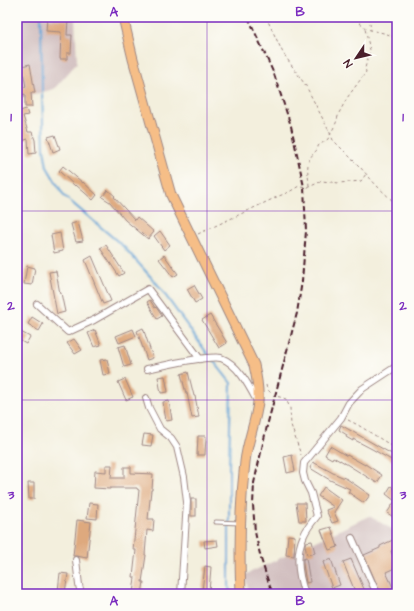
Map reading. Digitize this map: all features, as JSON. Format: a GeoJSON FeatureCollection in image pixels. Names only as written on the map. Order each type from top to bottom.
{"type":"FeatureCollection","features":[{"type":"Feature","properties":{"kind":"main road"},"geometry":{"type":"LineString","coordinates":[[122,17],[171,195],[254,365],[258,385],[258,402],[245,460],[238,522],[241,594]]}},
{"type":"Feature","properties":{"kind":"street"},"geometry":{"type":"LineString","coordinates":[[37,304],[68,332],[94,320],[148,289],[200,359]]}},
{"type":"Feature","properties":{"kind":"street"},"geometry":{"type":"LineString","coordinates":[[147,369],[192,360],[221,358],[230,363],[239,372],[258,402]]}},
{"type":"Feature","properties":{"kind":"street"},"geometry":{"type":"LineString","coordinates":[[305,594],[301,584],[298,563],[299,550],[304,536],[317,516],[311,493],[303,473],[304,463],[342,418],[349,403],[362,389],[397,366]]}},
{"type":"Feature","properties":{"kind":"street"},"geometry":{"type":"LineString","coordinates":[[146,398],[149,408],[160,429],[171,438],[177,447],[184,476],[187,502],[181,594]]}},
{"type":"Feature","properties":{"kind":"street"},"geometry":{"type":"LineString","coordinates":[[352,538],[377,594]]}},
{"type":"Feature","properties":{"kind":"street"},"geometry":{"type":"LineString","coordinates":[[76,560],[78,585],[81,594]]}},
{"type":"Feature","properties":{"kind":"street"},"geometry":{"type":"LineString","coordinates":[[75,594],[78,585]]}},
{"type":"Feature","properties":{"kind":"lane"},"geometry":{"type":"LineString","coordinates":[[216,522],[238,522]]}},
{"type":"Feature","properties":{"kind":"path"},"geometry":{"type":"LineString","coordinates":[[266,17],[283,53],[306,86],[333,140],[397,205]]}},
{"type":"Feature","properties":{"kind":"path"},"geometry":{"type":"LineString","coordinates":[[309,187],[308,162],[318,149],[318,146],[328,139],[347,98],[366,72],[365,68],[370,50],[365,29],[357,17]]}},
{"type":"Feature","properties":{"kind":"path"},"geometry":{"type":"LineString","coordinates":[[369,17],[371,30]]}},
{"type":"Feature","properties":{"kind":"path"},"geometry":{"type":"LineString","coordinates":[[365,29],[394,37],[397,40]]}},
{"type":"Feature","properties":{"kind":"path"},"geometry":{"type":"LineString","coordinates":[[192,237],[289,192],[298,186],[309,187],[322,181],[339,183],[361,181],[366,174]]}},
{"type":"Feature","properties":{"kind":"path"},"geometry":{"type":"LineString","coordinates":[[266,384],[267,389],[274,396],[286,399],[290,408],[291,425],[304,463]]}},
{"type":"Feature","properties":{"kind":"path"},"geometry":{"type":"LineString","coordinates":[[342,418],[358,425],[397,449]]}},
{"type":"Feature","properties":{"kind":"shaded area"},"geometry":{"type":"Polygon","coordinates":[[[17,17],[75,17],[77,63],[54,89],[17,99],[17,17]]]}},
{"type":"Feature","properties":{"kind":"shaded area"},"geometry":{"type":"Polygon","coordinates":[[[369,516],[397,532],[397,594],[249,594],[245,575],[369,516]]]}},
{"type":"Feature","properties":{"kind":"building"},"geometry":{"type":"Polygon","coordinates":[[[47,19],[68,20],[67,35],[72,35],[71,53],[67,53],[67,59],[60,59],[61,32],[46,31],[47,19]]]}},
{"type":"Feature","properties":{"kind":"building"},"geometry":{"type":"Polygon","coordinates":[[[30,64],[35,93],[31,93],[32,107],[25,107],[25,94],[17,96],[17,88],[26,87],[22,66],[30,64]]]}},
{"type":"Feature","properties":{"kind":"building"},"geometry":{"type":"Polygon","coordinates":[[[26,109],[28,115],[23,116],[28,132],[32,132],[35,140],[36,153],[29,154],[28,139],[19,142],[17,135],[17,112],[26,109]]]}},
{"type":"Feature","properties":{"kind":"building"},"geometry":{"type":"Polygon","coordinates":[[[55,135],[60,149],[53,152],[48,137],[55,135]]]}},
{"type":"Feature","properties":{"kind":"building"},"geometry":{"type":"Polygon","coordinates":[[[63,166],[97,195],[93,200],[59,171],[63,166]]]}},
{"type":"Feature","properties":{"kind":"building"},"geometry":{"type":"Polygon","coordinates":[[[108,190],[135,220],[137,217],[154,232],[148,239],[125,220],[110,202],[102,197],[108,190]]]}},
{"type":"Feature","properties":{"kind":"building"},"geometry":{"type":"Polygon","coordinates":[[[78,222],[83,241],[76,242],[71,224],[78,222]]]}},
{"type":"Feature","properties":{"kind":"building"},"geometry":{"type":"Polygon","coordinates":[[[160,231],[170,245],[164,250],[154,236],[160,231]]]}},
{"type":"Feature","properties":{"kind":"building"},"geometry":{"type":"Polygon","coordinates":[[[60,233],[63,251],[54,253],[51,235],[60,233]]]}},
{"type":"Feature","properties":{"kind":"building"},"geometry":{"type":"Polygon","coordinates":[[[106,245],[124,273],[119,276],[100,248],[106,245]]]}},
{"type":"Feature","properties":{"kind":"building"},"geometry":{"type":"Polygon","coordinates":[[[164,255],[178,274],[173,277],[159,259],[164,255]]]}},
{"type":"Feature","properties":{"kind":"building"},"geometry":{"type":"Polygon","coordinates":[[[92,256],[111,301],[103,304],[85,260],[92,256]]]}},
{"type":"Feature","properties":{"kind":"building"},"geometry":{"type":"Polygon","coordinates":[[[27,266],[35,268],[32,285],[24,284],[27,266]]]}},
{"type":"Feature","properties":{"kind":"building"},"geometry":{"type":"Polygon","coordinates":[[[56,271],[65,312],[57,314],[49,272],[56,271]]]}},
{"type":"Feature","properties":{"kind":"building"},"geometry":{"type":"Polygon","coordinates":[[[194,285],[202,299],[195,303],[187,289],[194,285]]]}},
{"type":"Feature","properties":{"kind":"building"},"geometry":{"type":"Polygon","coordinates":[[[150,300],[162,316],[157,319],[147,302],[150,300]]]}},
{"type":"Feature","properties":{"kind":"building"},"geometry":{"type":"Polygon","coordinates":[[[210,315],[227,343],[219,348],[202,320],[210,315]]]}},
{"type":"Feature","properties":{"kind":"building"},"geometry":{"type":"Polygon","coordinates":[[[32,317],[43,324],[39,331],[28,324],[32,317]]]}},
{"type":"Feature","properties":{"kind":"building"},"geometry":{"type":"Polygon","coordinates":[[[143,328],[153,358],[147,360],[137,331],[143,328]]]}},
{"type":"Feature","properties":{"kind":"building"},"geometry":{"type":"Polygon","coordinates":[[[133,329],[136,336],[119,343],[116,336],[133,329]]]}},
{"type":"Feature","properties":{"kind":"building"},"geometry":{"type":"Polygon","coordinates":[[[95,330],[101,345],[94,347],[88,333],[95,330]]]}},
{"type":"Feature","properties":{"kind":"building"},"geometry":{"type":"Polygon","coordinates":[[[19,331],[30,337],[26,344],[17,339],[17,334],[19,331]]]}},
{"type":"Feature","properties":{"kind":"building"},"geometry":{"type":"Polygon","coordinates":[[[74,339],[82,350],[75,354],[67,343],[74,339]]]}},
{"type":"Feature","properties":{"kind":"building"},"geometry":{"type":"Polygon","coordinates":[[[125,345],[131,365],[124,367],[118,347],[125,345]]]}},
{"type":"Feature","properties":{"kind":"building"},"geometry":{"type":"Polygon","coordinates":[[[107,359],[110,374],[103,375],[100,360],[107,359]]]}},
{"type":"Feature","properties":{"kind":"building"},"geometry":{"type":"Polygon","coordinates":[[[188,372],[199,417],[192,418],[187,393],[181,374],[188,372]]]}},
{"type":"Feature","properties":{"kind":"building"},"geometry":{"type":"Polygon","coordinates":[[[165,376],[168,392],[161,393],[158,377],[165,376]]]}},
{"type":"Feature","properties":{"kind":"building"},"geometry":{"type":"Polygon","coordinates":[[[125,379],[133,397],[126,400],[118,382],[125,379]]]}},
{"type":"Feature","properties":{"kind":"building"},"geometry":{"type":"Polygon","coordinates":[[[169,401],[172,420],[166,421],[163,402],[169,401]]]}},
{"type":"Feature","properties":{"kind":"building"},"geometry":{"type":"Polygon","coordinates":[[[341,425],[397,457],[395,462],[353,439],[353,441],[346,437],[347,435],[339,430],[341,425]]]}},
{"type":"Feature","properties":{"kind":"building"},"geometry":{"type":"Polygon","coordinates":[[[144,434],[153,435],[151,446],[142,445],[144,434]]]}},
{"type":"Feature","properties":{"kind":"building"},"geometry":{"type":"Polygon","coordinates":[[[198,436],[206,436],[205,455],[197,455],[198,436]]]}},
{"type":"Feature","properties":{"kind":"building"},"geometry":{"type":"Polygon","coordinates":[[[330,446],[365,464],[382,475],[377,483],[340,460],[333,457],[332,459],[325,455],[330,446]]]}},
{"type":"Feature","properties":{"kind":"building"},"geometry":{"type":"Polygon","coordinates":[[[292,455],[295,471],[287,473],[284,457],[292,455]]]}},
{"type":"Feature","properties":{"kind":"building"},"geometry":{"type":"Polygon","coordinates":[[[313,462],[347,479],[370,495],[364,503],[348,492],[350,489],[330,480],[310,468],[313,462]]]}},
{"type":"Feature","properties":{"kind":"building"},"geometry":{"type":"Polygon","coordinates":[[[106,465],[112,465],[111,478],[124,478],[124,467],[131,467],[131,473],[153,474],[148,519],[154,519],[153,531],[147,530],[142,594],[133,594],[136,550],[133,550],[139,490],[137,488],[94,488],[95,471],[106,472],[106,465]]]}},
{"type":"Feature","properties":{"kind":"building"},"geometry":{"type":"Polygon","coordinates":[[[28,483],[34,483],[34,499],[29,499],[28,483]]]}},
{"type":"Feature","properties":{"kind":"building"},"geometry":{"type":"Polygon","coordinates":[[[391,486],[397,491],[397,519],[387,513],[395,501],[386,494],[391,486]]]}},
{"type":"Feature","properties":{"kind":"building"},"geometry":{"type":"Polygon","coordinates":[[[324,487],[342,500],[334,512],[338,521],[332,523],[326,510],[334,507],[318,496],[324,487]]]}},
{"type":"Feature","properties":{"kind":"building"},"geometry":{"type":"Polygon","coordinates":[[[191,499],[196,499],[196,516],[191,516],[191,499]]]}},
{"type":"Feature","properties":{"kind":"building"},"geometry":{"type":"Polygon","coordinates":[[[89,503],[98,504],[97,519],[87,518],[89,503]]]}},
{"type":"Feature","properties":{"kind":"building"},"geometry":{"type":"Polygon","coordinates":[[[296,503],[305,503],[306,521],[299,521],[296,503]]]}},
{"type":"Feature","properties":{"kind":"building"},"geometry":{"type":"Polygon","coordinates":[[[77,520],[91,522],[87,558],[73,556],[77,520]]]}},
{"type":"Feature","properties":{"kind":"building"},"geometry":{"type":"Polygon","coordinates":[[[331,527],[338,547],[329,550],[321,530],[331,527]]]}},
{"type":"Feature","properties":{"kind":"building"},"geometry":{"type":"Polygon","coordinates":[[[288,535],[295,536],[294,556],[286,555],[288,535]]]}},
{"type":"Feature","properties":{"kind":"building"},"geometry":{"type":"Polygon","coordinates":[[[397,538],[397,548],[391,551],[397,567],[386,572],[396,594],[381,594],[364,555],[397,538]]]}},
{"type":"Feature","properties":{"kind":"building"},"geometry":{"type":"Polygon","coordinates":[[[217,540],[218,546],[205,548],[204,541],[217,540]]]}},
{"type":"Feature","properties":{"kind":"building"},"geometry":{"type":"Polygon","coordinates":[[[312,541],[315,553],[307,555],[305,544],[306,542],[312,541]]]}},
{"type":"Feature","properties":{"kind":"building"},"geometry":{"type":"Polygon","coordinates":[[[306,558],[310,582],[306,583],[303,559],[306,558]]]}},
{"type":"Feature","properties":{"kind":"building"},"geometry":{"type":"Polygon","coordinates":[[[331,559],[340,585],[332,588],[323,562],[331,559]]]}},
{"type":"Feature","properties":{"kind":"building"},"geometry":{"type":"Polygon","coordinates":[[[351,559],[365,594],[356,594],[343,562],[351,559]]]}},
{"type":"Feature","properties":{"kind":"building"},"geometry":{"type":"Polygon","coordinates":[[[205,566],[211,567],[209,592],[202,591],[205,566]]]}},
{"type":"Feature","properties":{"kind":"building"},"geometry":{"type":"Polygon","coordinates":[[[60,573],[68,574],[65,592],[58,591],[60,573]]]}},
{"type":"Feature","properties":{"kind":"waterway"},"geometry":{"type":"LineString","coordinates":[[41,17],[44,149],[47,167],[64,196],[123,246],[158,285],[209,356]]}},
{"type":"Feature","properties":{"kind":"waterway"},"geometry":{"type":"LineString","coordinates":[[212,359],[231,383],[229,469],[230,594]]}},
{"type":"Feature","properties":{"kind":"railway"},"geometry":{"type":"LineString","coordinates":[[248,17],[274,74],[291,126],[304,187],[306,231],[302,281],[297,313],[267,426],[254,483],[253,505],[255,532],[261,559],[273,594]]}}]}
